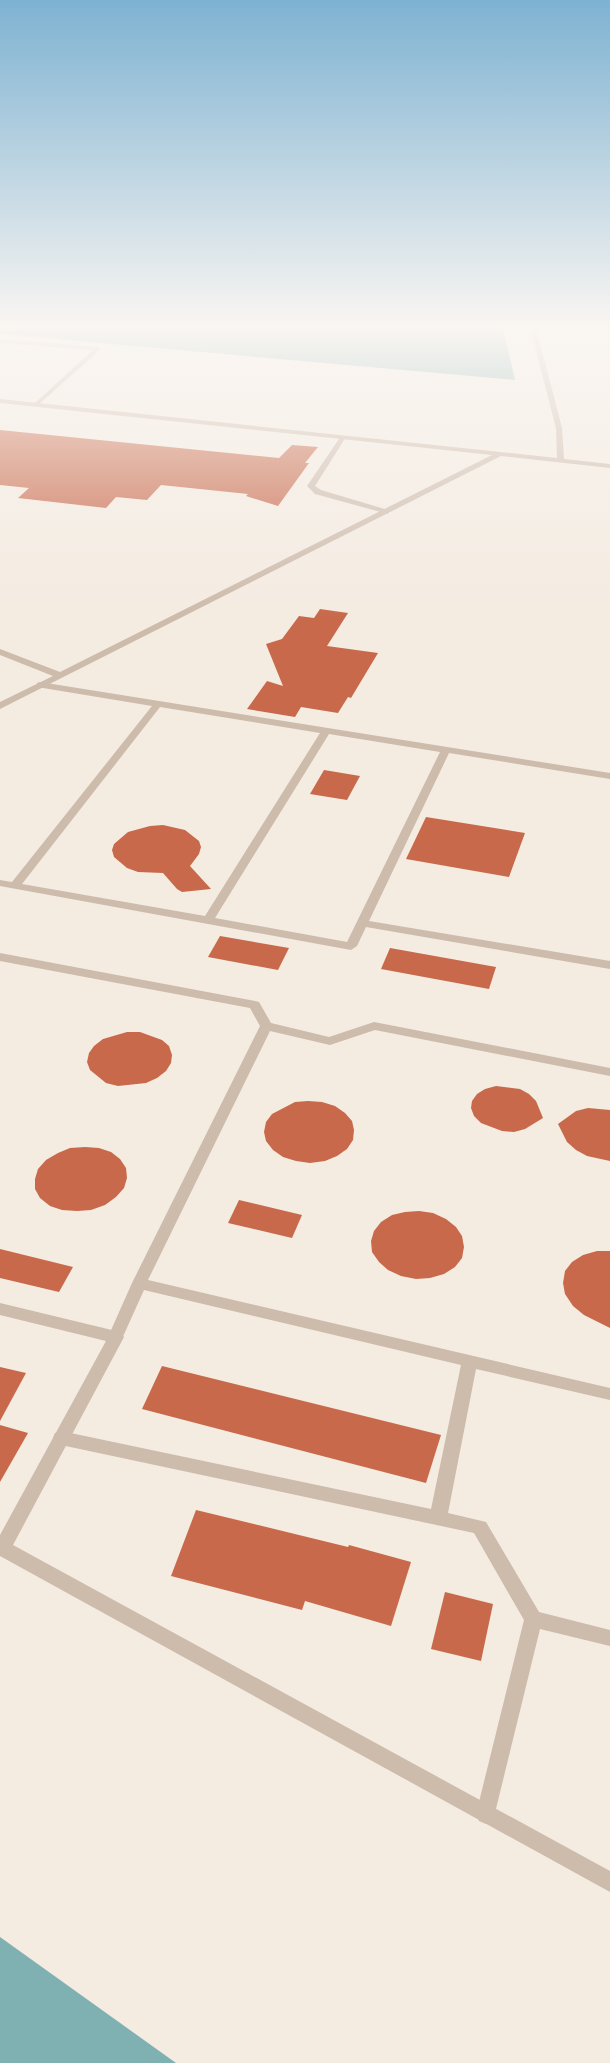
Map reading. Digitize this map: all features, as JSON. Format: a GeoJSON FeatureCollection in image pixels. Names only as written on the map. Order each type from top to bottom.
{"type":"FeatureCollection","features":[{"type":"Feature","properties":{"kind":"street"},"geometry":{"type":"LineString","coordinates":[[225,424],[610,466]]}},
{"type":"Feature","properties":{"kind":"street"},"geometry":{"type":"LineString","coordinates":[[558,424],[561,460]]}},
{"type":"Feature","properties":{"kind":"street"},"geometry":{"type":"LineString","coordinates":[[343,437],[310,486],[318,492],[385,512]]}},
{"type":"Feature","properties":{"kind":"street"},"geometry":{"type":"LineString","coordinates":[[0,706],[500,454]]}},
{"type":"Feature","properties":{"kind":"street"},"geometry":{"type":"LineString","coordinates":[[0,652],[59,676]]}},
{"type":"Feature","properties":{"kind":"street"},"geometry":{"type":"LineString","coordinates":[[40,685],[610,776]]}},
{"type":"Feature","properties":{"kind":"street"},"geometry":{"type":"LineString","coordinates":[[15,886],[158,704]]}},
{"type":"Feature","properties":{"kind":"street"},"geometry":{"type":"LineString","coordinates":[[208,920],[326,730]]}},
{"type":"Feature","properties":{"kind":"street"},"geometry":{"type":"LineString","coordinates":[[0,883],[351,946],[446,750]]}},
{"type":"Feature","properties":{"kind":"street"},"geometry":{"type":"LineString","coordinates":[[362,923],[610,965]]}},
{"type":"Feature","properties":{"kind":"street"},"geometry":{"type":"LineString","coordinates":[[0,957],[254,1005],[266,1026],[330,1041],[374,1026],[610,1072]]}},
{"type":"Feature","properties":{"kind":"street"},"geometry":{"type":"LineString","coordinates":[[266,1026],[139,1283],[116,1336],[1,1548],[610,1882]]}},
{"type":"Feature","properties":{"kind":"street"},"geometry":{"type":"LineString","coordinates":[[139,1283],[610,1394]]}},
{"type":"Feature","properties":{"kind":"street"},"geometry":{"type":"LineString","coordinates":[[0,1309],[116,1336]]}},
{"type":"Feature","properties":{"kind":"street"},"geometry":{"type":"LineString","coordinates":[[438,1518],[470,1361]]}},
{"type":"Feature","properties":{"kind":"street"},"geometry":{"type":"LineString","coordinates":[[61,1438],[480,1528],[533,1619],[486,1814]]}},
{"type":"Feature","properties":{"kind":"street"},"geometry":{"type":"LineString","coordinates":[[533,1619],[610,1638]]}},
{"type":"Feature","properties":{"kind":"water"},"geometry":{"type":"Polygon","coordinates":[[[0,1937],[176,2063],[0,2063],[0,1937]]]}},
{"type":"Feature","properties":{"kind":"building"},"geometry":{"type":"Polygon","coordinates":[[[0,430],[279,458],[292,445],[318,447],[305,463],[309,463],[278,506],[246,496],[248,494],[161,485],[147,500],[116,497],[106,508],[18,498],[29,488],[0,485],[0,430]]]}},
{"type":"Feature","properties":{"kind":"building"},"geometry":{"type":"Polygon","coordinates":[[[320,609],[348,613],[327,646],[378,653],[351,698],[348,697],[338,713],[301,707],[295,717],[247,709],[267,681],[283,686],[266,644],[282,639],[299,616],[314,618],[320,609]]]}},
{"type":"Feature","properties":{"kind":"building"},"geometry":{"type":"Polygon","coordinates":[[[324,770],[360,776],[347,800],[310,794],[324,770]]]}},
{"type":"Feature","properties":{"kind":"building"},"geometry":{"type":"Polygon","coordinates":[[[426,817],[525,833],[509,877],[406,859],[426,817]]]}},
{"type":"Feature","properties":{"kind":"building"},"geometry":{"type":"Polygon","coordinates":[[[163,825],[185,830],[199,841],[201,847],[199,854],[190,866],[211,889],[182,892],[163,873],[138,872],[127,868],[114,857],[112,850],[114,844],[128,832],[150,826],[163,825]]]}},
{"type":"Feature","properties":{"kind":"building"},"geometry":{"type":"Polygon","coordinates":[[[220,936],[289,948],[278,970],[208,957],[220,936]]]}},
{"type":"Feature","properties":{"kind":"building"},"geometry":{"type":"Polygon","coordinates":[[[390,948],[496,967],[489,989],[381,969],[390,948]]]}},
{"type":"Feature","properties":{"kind":"building"},"geometry":{"type":"Polygon","coordinates":[[[127,1032],[140,1032],[162,1040],[169,1046],[172,1055],[171,1063],[166,1071],[146,1083],[118,1086],[106,1083],[90,1070],[87,1062],[89,1053],[103,1039],[127,1032]]]}},
{"type":"Feature","properties":{"kind":"building"},"geometry":{"type":"Polygon","coordinates":[[[496,1086],[520,1089],[529,1094],[536,1101],[543,1118],[525,1129],[514,1132],[502,1131],[481,1123],[474,1116],[471,1108],[472,1101],[477,1094],[485,1089],[496,1086]]]}},
{"type":"Feature","properties":{"kind":"building"},"geometry":{"type":"Polygon","coordinates":[[[295,1102],[322,1102],[335,1106],[352,1121],[354,1130],[353,1140],[347,1149],[325,1161],[310,1163],[283,1157],[273,1150],[266,1141],[264,1132],[266,1122],[272,1114],[295,1102]]]}},
{"type":"Feature","properties":{"kind":"building"},"geometry":{"type":"Polygon","coordinates":[[[588,1108],[610,1110],[610,1161],[587,1156],[576,1150],[567,1142],[558,1124],[576,1111],[588,1108]]]}},
{"type":"Feature","properties":{"kind":"building"},"geometry":{"type":"Polygon","coordinates":[[[70,1148],[99,1148],[111,1152],[120,1159],[126,1168],[127,1178],[124,1188],[105,1205],[91,1210],[62,1210],[50,1206],[40,1198],[35,1189],[38,1169],[46,1160],[58,1153],[70,1148]]]}},
{"type":"Feature","properties":{"kind":"building"},"geometry":{"type":"Polygon","coordinates":[[[239,1200],[302,1215],[292,1238],[228,1223],[239,1200]]]}},
{"type":"Feature","properties":{"kind":"building"},"geometry":{"type":"Polygon","coordinates":[[[419,1211],[433,1213],[446,1219],[456,1227],[462,1236],[464,1247],[462,1258],[455,1267],[444,1274],[416,1279],[401,1276],[388,1270],[372,1252],[371,1241],[374,1231],[381,1222],[392,1215],[419,1211]]]}},
{"type":"Feature","properties":{"kind":"building"},"geometry":{"type":"Polygon","coordinates":[[[0,1249],[73,1267],[59,1292],[0,1278],[0,1249]]]}},
{"type":"Feature","properties":{"kind":"building"},"geometry":{"type":"Polygon","coordinates":[[[597,1251],[610,1251],[610,1328],[584,1315],[573,1306],[565,1294],[563,1283],[565,1271],[572,1262],[583,1255],[597,1251]]]}},
{"type":"Feature","properties":{"kind":"building"},"geometry":{"type":"Polygon","coordinates":[[[162,1366],[441,1435],[426,1483],[142,1409],[162,1366]]]}},
{"type":"Feature","properties":{"kind":"building"},"geometry":{"type":"Polygon","coordinates":[[[0,1367],[26,1373],[0,1421],[0,1367]]]}},
{"type":"Feature","properties":{"kind":"building"},"geometry":{"type":"Polygon","coordinates":[[[0,1425],[28,1433],[0,1482],[0,1425]]]}},
{"type":"Feature","properties":{"kind":"building"},"geometry":{"type":"Polygon","coordinates":[[[196,1510],[348,1547],[349,1545],[411,1562],[391,1626],[305,1601],[302,1610],[171,1576],[196,1510]]]}},
{"type":"Feature","properties":{"kind":"building"},"geometry":{"type":"Polygon","coordinates":[[[445,1592],[493,1604],[481,1661],[431,1649],[445,1592]]]}}]}
